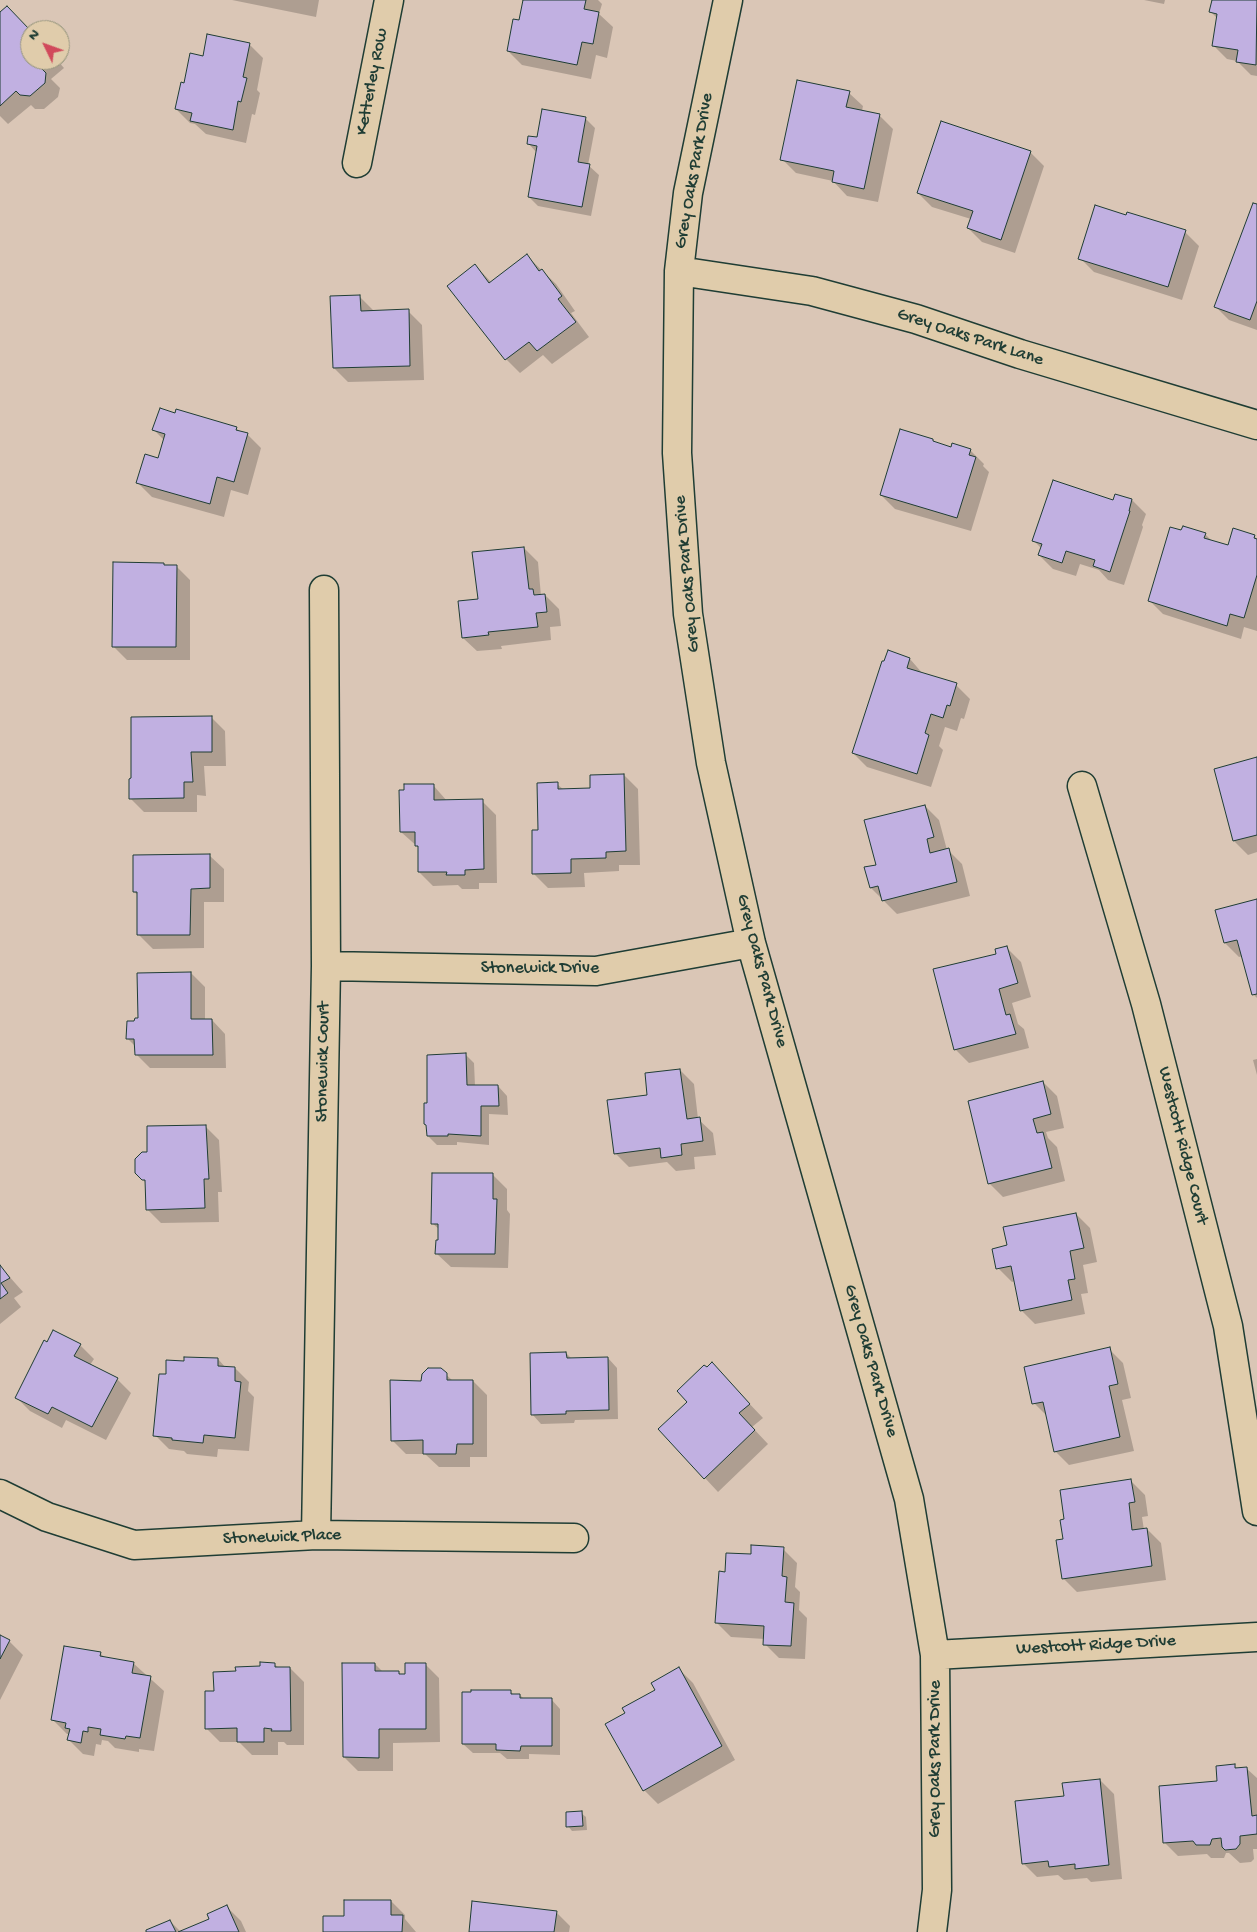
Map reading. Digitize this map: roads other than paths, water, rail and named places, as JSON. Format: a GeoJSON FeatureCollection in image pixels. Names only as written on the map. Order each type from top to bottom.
{"type":"FeatureCollection","features":[{"type":"Feature","properties":{"kind":"street","name":"Ketterley Row"},"geometry":{"type":"LineString","coordinates":[[357,163],[389,0]]}},
{"type":"Feature","properties":{"kind":"street","name":"Grey Oaks Park Drive"},"geometry":{"type":"LineString","coordinates":[[728,0],[688,193],[679,271],[678,453],[688,614],[710,763],[752,943],[910,1499],[935,1656],[937,1890],[932,1932]]}},
{"type":"Feature","properties":{"kind":"street","name":"Grey Oaks Park Lane"},"geometry":{"type":"LineString","coordinates":[[679,271],[812,291],[916,319],[1020,354],[1257,426]]}},
{"type":"Feature","properties":{"kind":"street","name":"Stonewick Court"},"geometry":{"type":"LineString","coordinates":[[316,1535],[326,966],[324,590]]}},
{"type":"Feature","properties":{"kind":"street","name":"Westcott Ridge Court"},"geometry":{"type":"LineString","coordinates":[[1082,786],[1146,1004],[1228,1326],[1257,1511]]}},
{"type":"Feature","properties":{"kind":"street","name":"Stonewick Drive"},"geometry":{"type":"LineString","coordinates":[[326,966],[596,971],[752,943]]}},
{"type":"Feature","properties":{"kind":"street","name":"Stonewick Place"},"geometry":{"type":"LineString","coordinates":[[0,1494],[47,1517],[134,1545],[316,1535],[574,1538]]}},
{"type":"Feature","properties":{"kind":"street","name":"Westcott Ridge Drive"},"geometry":{"type":"LineString","coordinates":[[935,1656],[1257,1637]]}}]}
